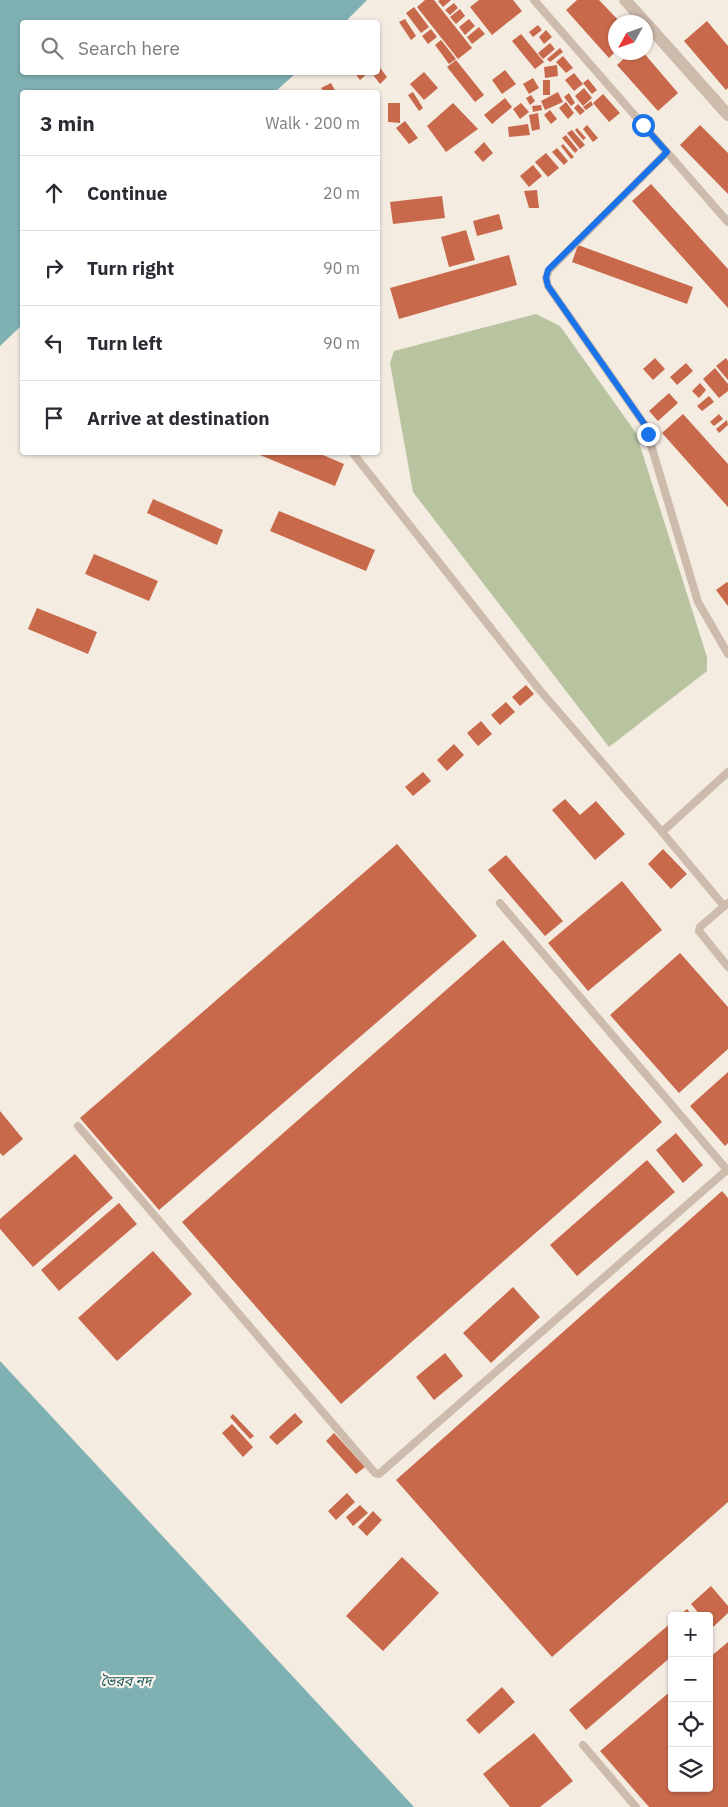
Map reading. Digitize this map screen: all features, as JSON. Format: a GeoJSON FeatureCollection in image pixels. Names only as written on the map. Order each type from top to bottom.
{"type":"FeatureCollection","features":[{"type":"Feature","properties":{"kind":"street"},"geometry":{"type":"LineString","coordinates":[[625,0],[638,15]]}},
{"type":"Feature","properties":{"kind":"street"},"geometry":{"type":"LineString","coordinates":[[653,32],[728,116]]}},
{"type":"Feature","properties":{"kind":"lane"},"geometry":{"type":"LineString","coordinates":[[534,0],[728,222]]}},
{"type":"Feature","properties":{"kind":"lane"},"geometry":{"type":"LineString","coordinates":[[667,152],[548,270],[546,278],[548,286],[645,425],[698,602],[728,654]]}},
{"type":"Feature","properties":{"kind":"lane"},"geometry":{"type":"LineString","coordinates":[[354,455],[538,688],[726,905],[700,927],[699,931],[728,967]]}},
{"type":"Feature","properties":{"kind":"lane"},"geometry":{"type":"LineString","coordinates":[[662,832],[728,772]]}},
{"type":"Feature","properties":{"kind":"lane"},"geometry":{"type":"LineString","coordinates":[[78,1126],[375,1473],[379,1474],[728,1170],[500,903]]}},
{"type":"Feature","properties":{"kind":"lane"},"geometry":{"type":"LineString","coordinates":[[582,1745],[636,1807]]}},
{"type":"Feature","properties":{"kind":"green space"},"geometry":{"type":"Polygon","coordinates":[[[536,314],[560,326],[636,433],[707,657],[707,671],[609,747],[413,492],[390,363],[394,351],[536,314]]]}},
{"type":"Feature","properties":{"kind":"water"},"geometry":{"type":"Polygon","coordinates":[[[0,0],[367,0],[347,20],[20,20],[20,75],[294,75],[277,90],[20,90],[20,327],[0,346],[0,0]]]}},
{"type":"Feature","properties":{"kind":"water","name":"ভৈরব নদ"},"geometry":{"type":"Polygon","coordinates":[[[0,1361],[414,1807],[0,1807],[0,1361]]]}},
{"type":"Feature","properties":{"kind":"building"},"geometry":{"type":"Polygon","coordinates":[[[425,0],[434,0],[472,48],[458,59],[417,7],[425,0]]]}},
{"type":"Feature","properties":{"kind":"building"},"geometry":{"type":"Polygon","coordinates":[[[451,0],[443,7],[438,1],[451,0]]]}},
{"type":"Feature","properties":{"kind":"building"},"geometry":{"type":"Polygon","coordinates":[[[479,0],[513,0],[522,11],[492,35],[470,7],[479,0]]]}},
{"type":"Feature","properties":{"kind":"building"},"geometry":{"type":"Polygon","coordinates":[[[577,0],[599,0],[613,15],[608,15],[608,57],[566,10],[577,0]]]}},
{"type":"Feature","properties":{"kind":"building"},"geometry":{"type":"Polygon","coordinates":[[[454,3],[458,8],[450,15],[445,10],[454,3]]]}},
{"type":"Feature","properties":{"kind":"building"},"geometry":{"type":"Polygon","coordinates":[[[414,7],[429,27],[421,33],[406,13],[414,7]]]}},
{"type":"Feature","properties":{"kind":"building"},"geometry":{"type":"Polygon","coordinates":[[[460,9],[465,16],[456,24],[450,17],[460,9]]]}},
{"type":"Feature","properties":{"kind":"building"},"geometry":{"type":"Polygon","coordinates":[[[405,19],[416,36],[411,40],[399,22],[405,19]]]}},
{"type":"Feature","properties":{"kind":"building"},"geometry":{"type":"Polygon","coordinates":[[[469,19],[475,26],[465,35],[459,27],[469,19]]]}},
{"type":"Feature","properties":{"kind":"building"},"geometry":{"type":"Polygon","coordinates":[[[707,21],[728,46],[728,88],[726,90],[684,41],[707,21]]]}},
{"type":"Feature","properties":{"kind":"building"},"geometry":{"type":"Polygon","coordinates":[[[538,25],[542,30],[533,37],[529,32],[538,25]]]}},
{"type":"Feature","properties":{"kind":"building"},"geometry":{"type":"Polygon","coordinates":[[[479,27],[485,34],[472,44],[467,37],[479,27]]]}},
{"type":"Feature","properties":{"kind":"building"},"geometry":{"type":"Polygon","coordinates":[[[431,29],[437,37],[428,44],[422,36],[431,29]]]}},
{"type":"Feature","properties":{"kind":"building"},"geometry":{"type":"Polygon","coordinates":[[[546,30],[552,37],[544,44],[539,37],[546,30]]]}},
{"type":"Feature","properties":{"kind":"building"},"geometry":{"type":"Polygon","coordinates":[[[521,34],[544,62],[535,69],[512,41],[521,34]]]}},
{"type":"Feature","properties":{"kind":"building"},"geometry":{"type":"Polygon","coordinates":[[[441,40],[456,59],[449,64],[435,45],[441,40]]]}},
{"type":"Feature","properties":{"kind":"building"},"geometry":{"type":"Polygon","coordinates":[[[550,43],[555,49],[543,59],[538,53],[550,43]]]}},
{"type":"Feature","properties":{"kind":"building"},"geometry":{"type":"Polygon","coordinates":[[[560,48],[563,52],[550,62],[547,59],[560,48]]]}},
{"type":"Feature","properties":{"kind":"building"},"geometry":{"type":"Polygon","coordinates":[[[563,56],[573,68],[566,73],[556,62],[563,56]]]}},
{"type":"Feature","properties":{"kind":"building"},"geometry":{"type":"Polygon","coordinates":[[[456,60],[484,95],[475,102],[447,67],[456,60]]]}},
{"type":"Feature","properties":{"kind":"building"},"geometry":{"type":"Polygon","coordinates":[[[622,60],[650,60],[678,93],[658,111],[617,65],[622,60]]]}},
{"type":"Feature","properties":{"kind":"building"},"geometry":{"type":"Polygon","coordinates":[[[557,65],[558,76],[545,78],[544,67],[557,65]]]}},
{"type":"Feature","properties":{"kind":"building"},"geometry":{"type":"Polygon","coordinates":[[[380,68],[387,77],[380,84],[373,75],[380,75],[380,68]]]}},
{"type":"Feature","properties":{"kind":"building"},"geometry":{"type":"Polygon","coordinates":[[[505,70],[516,84],[502,94],[492,80],[505,70]]]}},
{"type":"Feature","properties":{"kind":"building"},"geometry":{"type":"Polygon","coordinates":[[[424,72],[438,88],[424,100],[410,84],[424,72]]]}},
{"type":"Feature","properties":{"kind":"building"},"geometry":{"type":"Polygon","coordinates":[[[574,73],[583,84],[574,91],[565,80],[574,73]]]}},
{"type":"Feature","properties":{"kind":"building"},"geometry":{"type":"Polygon","coordinates":[[[356,75],[366,75],[360,80],[356,75]]]}},
{"type":"Feature","properties":{"kind":"building"},"geometry":{"type":"Polygon","coordinates":[[[533,78],[539,88],[529,94],[523,84],[533,78]]]}},
{"type":"Feature","properties":{"kind":"building"},"geometry":{"type":"Polygon","coordinates":[[[588,79],[597,90],[592,94],[583,83],[588,79]]]}},
{"type":"Feature","properties":{"kind":"building"},"geometry":{"type":"Polygon","coordinates":[[[543,80],[550,80],[550,95],[543,95],[543,80]]]}},
{"type":"Feature","properties":{"kind":"building"},"geometry":{"type":"Polygon","coordinates":[[[331,83],[335,90],[322,90],[321,88],[331,83]]]}},
{"type":"Feature","properties":{"kind":"building"},"geometry":{"type":"Polygon","coordinates":[[[584,88],[592,98],[583,106],[575,96],[584,88]]]}},
{"type":"Feature","properties":{"kind":"building"},"geometry":{"type":"Polygon","coordinates":[[[413,92],[423,108],[419,111],[408,95],[413,92]]]}},
{"type":"Feature","properties":{"kind":"building"},"geometry":{"type":"Polygon","coordinates":[[[558,92],[563,102],[545,110],[541,101],[558,92]]]}},
{"type":"Feature","properties":{"kind":"building"},"geometry":{"type":"Polygon","coordinates":[[[569,93],[575,103],[571,106],[564,97],[569,93]]]}},
{"type":"Feature","properties":{"kind":"building"},"geometry":{"type":"Polygon","coordinates":[[[603,94],[620,113],[609,122],[593,103],[603,94]]]}},
{"type":"Feature","properties":{"kind":"building"},"geometry":{"type":"Polygon","coordinates":[[[531,95],[535,101],[530,105],[526,98],[531,95]]]}},
{"type":"Feature","properties":{"kind":"building"},"geometry":{"type":"Polygon","coordinates":[[[505,98],[512,107],[492,124],[484,115],[505,98]]]}},
{"type":"Feature","properties":{"kind":"building"},"geometry":{"type":"Polygon","coordinates":[[[591,101],[593,105],[586,110],[583,107],[591,101]]]}},
{"type":"Feature","properties":{"kind":"building"},"geometry":{"type":"Polygon","coordinates":[[[566,102],[574,113],[568,119],[559,108],[566,102]]]}},
{"type":"Feature","properties":{"kind":"building"},"geometry":{"type":"Polygon","coordinates":[[[388,103],[400,103],[400,123],[388,122],[388,103]]]}},
{"type":"Feature","properties":{"kind":"building"},"geometry":{"type":"Polygon","coordinates":[[[453,103],[478,129],[446,152],[427,126],[453,103]]]}},
{"type":"Feature","properties":{"kind":"building"},"geometry":{"type":"Polygon","coordinates":[[[521,103],[529,112],[520,119],[513,109],[521,103]]]}},
{"type":"Feature","properties":{"kind":"building"},"geometry":{"type":"Polygon","coordinates":[[[578,104],[585,111],[580,115],[574,108],[578,104]]]}},
{"type":"Feature","properties":{"kind":"building"},"geometry":{"type":"Polygon","coordinates":[[[541,105],[542,110],[533,112],[532,106],[541,105]]]}},
{"type":"Feature","properties":{"kind":"building"},"geometry":{"type":"Polygon","coordinates":[[[550,110],[557,119],[551,124],[544,115],[550,110]]]}},
{"type":"Feature","properties":{"kind":"building"},"geometry":{"type":"Polygon","coordinates":[[[538,113],[540,129],[532,131],[529,115],[538,113]]]}},
{"type":"Feature","properties":{"kind":"building"},"geometry":{"type":"Polygon","coordinates":[[[405,121],[418,138],[409,144],[396,128],[405,121]]]}},
{"type":"Feature","properties":{"kind":"building"},"geometry":{"type":"Polygon","coordinates":[[[528,124],[530,135],[509,137],[508,127],[528,124]]]}},
{"type":"Feature","properties":{"kind":"building"},"geometry":{"type":"Polygon","coordinates":[[[587,125],[598,138],[593,142],[583,129],[587,125]]]}},
{"type":"Feature","properties":{"kind":"building"},"geometry":{"type":"Polygon","coordinates":[[[700,125],[728,153],[728,194],[680,145],[700,125]]]}},
{"type":"Feature","properties":{"kind":"building"},"geometry":{"type":"Polygon","coordinates":[[[577,128],[586,138],[583,140],[575,130],[577,128]]]}},
{"type":"Feature","properties":{"kind":"building"},"geometry":{"type":"Polygon","coordinates":[[[572,130],[585,145],[580,149],[567,133],[572,130]]]}},
{"type":"Feature","properties":{"kind":"building"},"geometry":{"type":"Polygon","coordinates":[[[566,135],[578,150],[575,153],[562,138],[566,135]]]}},
{"type":"Feature","properties":{"kind":"building"},"geometry":{"type":"Polygon","coordinates":[[[484,142],[493,153],[483,162],[474,152],[484,142]]]}},
{"type":"Feature","properties":{"kind":"building"},"geometry":{"type":"Polygon","coordinates":[[[563,144],[574,157],[571,159],[561,146],[563,144]]]}},
{"type":"Feature","properties":{"kind":"building"},"geometry":{"type":"Polygon","coordinates":[[[557,148],[568,161],[564,165],[552,152],[557,148]]]}},
{"type":"Feature","properties":{"kind":"building"},"geometry":{"type":"Polygon","coordinates":[[[546,153],[559,168],[548,177],[535,162],[546,153]]]}},
{"type":"Feature","properties":{"kind":"building"},"geometry":{"type":"Polygon","coordinates":[[[533,165],[542,176],[529,187],[520,176],[533,165]]]}},
{"type":"Feature","properties":{"kind":"building"},"geometry":{"type":"Polygon","coordinates":[[[651,184],[728,269],[728,308],[632,201],[651,184]]]}},
{"type":"Feature","properties":{"kind":"building"},"geometry":{"type":"Polygon","coordinates":[[[537,190],[539,208],[529,208],[524,191],[537,190]]]}},
{"type":"Feature","properties":{"kind":"building"},"geometry":{"type":"Polygon","coordinates":[[[442,196],[445,218],[393,224],[390,202],[442,196]]]}},
{"type":"Feature","properties":{"kind":"building"},"geometry":{"type":"Polygon","coordinates":[[[499,214],[503,229],[477,236],[473,221],[499,214]]]}},
{"type":"Feature","properties":{"kind":"building"},"geometry":{"type":"Polygon","coordinates":[[[466,230],[475,260],[449,267],[441,237],[466,230]]]}},
{"type":"Feature","properties":{"kind":"building"},"geometry":{"type":"Polygon","coordinates":[[[578,245],[693,287],[687,304],[572,262],[578,245]]]}},
{"type":"Feature","properties":{"kind":"building"},"geometry":{"type":"Polygon","coordinates":[[[509,255],[517,285],[399,319],[390,288],[509,255]]]}},
{"type":"Feature","properties":{"kind":"building"},"geometry":{"type":"Polygon","coordinates":[[[655,358],[665,369],[653,380],[643,369],[655,358]]]}},
{"type":"Feature","properties":{"kind":"building"},"geometry":{"type":"Polygon","coordinates":[[[726,358],[728,361],[728,380],[716,366],[726,358]]]}},
{"type":"Feature","properties":{"kind":"building"},"geometry":{"type":"Polygon","coordinates":[[[686,363],[693,371],[677,385],[670,377],[686,363]]]}},
{"type":"Feature","properties":{"kind":"building"},"geometry":{"type":"Polygon","coordinates":[[[715,368],[728,384],[728,391],[719,398],[703,379],[715,368]]]}},
{"type":"Feature","properties":{"kind":"building"},"geometry":{"type":"Polygon","coordinates":[[[700,383],[706,390],[699,398],[692,391],[700,383]]]}},
{"type":"Feature","properties":{"kind":"building"},"geometry":{"type":"Polygon","coordinates":[[[669,393],[678,403],[658,421],[649,411],[669,393]]]}},
{"type":"Feature","properties":{"kind":"building"},"geometry":{"type":"Polygon","coordinates":[[[709,396],[714,402],[702,411],[697,406],[709,396]]]}},
{"type":"Feature","properties":{"kind":"building"},"geometry":{"type":"Polygon","coordinates":[[[683,414],[728,464],[728,507],[662,433],[683,414]]]}},
{"type":"Feature","properties":{"kind":"building"},"geometry":{"type":"Polygon","coordinates":[[[719,414],[723,419],[714,426],[710,422],[719,414]]]}},
{"type":"Feature","properties":{"kind":"building"},"geometry":{"type":"Polygon","coordinates":[[[727,420],[728,425],[719,433],[716,429],[727,420]]]}},
{"type":"Feature","properties":{"kind":"building"},"geometry":{"type":"Polygon","coordinates":[[[260,455],[323,455],[344,464],[335,486],[260,455]]]}},
{"type":"Feature","properties":{"kind":"building"},"geometry":{"type":"Polygon","coordinates":[[[153,499],[223,530],[217,545],[147,513],[153,499]]]}},
{"type":"Feature","properties":{"kind":"building"},"geometry":{"type":"Polygon","coordinates":[[[279,511],[375,550],[366,571],[270,531],[279,511]]]}},
{"type":"Feature","properties":{"kind":"building"},"geometry":{"type":"Polygon","coordinates":[[[94,554],[158,581],[149,601],[85,574],[94,554]]]}},
{"type":"Feature","properties":{"kind":"building"},"geometry":{"type":"Polygon","coordinates":[[[728,583],[728,606],[716,590],[728,583]]]}},
{"type":"Feature","properties":{"kind":"building"},"geometry":{"type":"Polygon","coordinates":[[[37,608],[97,632],[88,654],[28,629],[37,608]]]}},
{"type":"Feature","properties":{"kind":"building"},"geometry":{"type":"Polygon","coordinates":[[[526,685],[534,694],[520,706],[512,697],[526,685]]]}},
{"type":"Feature","properties":{"kind":"building"},"geometry":{"type":"Polygon","coordinates":[[[506,702],[515,712],[500,725],[491,715],[506,702]]]}},
{"type":"Feature","properties":{"kind":"building"},"geometry":{"type":"Polygon","coordinates":[[[481,721],[492,734],[478,746],[467,733],[481,721]]]}},
{"type":"Feature","properties":{"kind":"building"},"geometry":{"type":"Polygon","coordinates":[[[454,744],[464,755],[447,771],[437,760],[454,744]]]}},
{"type":"Feature","properties":{"kind":"building"},"geometry":{"type":"Polygon","coordinates":[[[423,772],[431,781],[413,796],[405,787],[423,772]]]}},
{"type":"Feature","properties":{"kind":"building"},"geometry":{"type":"Polygon","coordinates":[[[565,799],[580,815],[596,801],[625,834],[595,860],[552,810],[565,799]]]}},
{"type":"Feature","properties":{"kind":"building"},"geometry":{"type":"Polygon","coordinates":[[[397,844],[477,936],[159,1210],[80,1118],[397,844]]]}},
{"type":"Feature","properties":{"kind":"building"},"geometry":{"type":"Polygon","coordinates":[[[663,849],[687,874],[671,889],[648,864],[663,849]]]}},
{"type":"Feature","properties":{"kind":"building"},"geometry":{"type":"Polygon","coordinates":[[[506,855],[563,921],[545,936],[488,870],[506,855]]]}},
{"type":"Feature","properties":{"kind":"building"},"geometry":{"type":"Polygon","coordinates":[[[622,881],[662,930],[588,991],[548,943],[622,881]]]}},
{"type":"Feature","properties":{"kind":"building"},"geometry":{"type":"Polygon","coordinates":[[[503,940],[662,1122],[341,1404],[182,1222],[503,940]]]}},
{"type":"Feature","properties":{"kind":"building"},"geometry":{"type":"Polygon","coordinates":[[[680,953],[728,1007],[728,1049],[679,1093],[610,1015],[680,953]]]}},
{"type":"Feature","properties":{"kind":"building"},"geometry":{"type":"Polygon","coordinates":[[[728,1072],[728,1143],[725,1146],[690,1106],[728,1072]]]}},
{"type":"Feature","properties":{"kind":"building"},"geometry":{"type":"Polygon","coordinates":[[[0,1111],[23,1139],[3,1156],[0,1153],[0,1111]]]}},
{"type":"Feature","properties":{"kind":"building"},"geometry":{"type":"Polygon","coordinates":[[[676,1133],[703,1165],[683,1183],[656,1150],[676,1133]]]}},
{"type":"Feature","properties":{"kind":"building"},"geometry":{"type":"Polygon","coordinates":[[[75,1154],[113,1198],[33,1267],[0,1229],[0,1219],[75,1154]]]}},
{"type":"Feature","properties":{"kind":"building"},"geometry":{"type":"Polygon","coordinates":[[[647,1160],[675,1192],[577,1276],[550,1245],[647,1160]]]}},
{"type":"Feature","properties":{"kind":"building"},"geometry":{"type":"Polygon","coordinates":[[[722,1191],[728,1198],[728,1502],[552,1657],[396,1480],[722,1191]]]}},
{"type":"Feature","properties":{"kind":"building"},"geometry":{"type":"Polygon","coordinates":[[[119,1203],[137,1224],[59,1291],[41,1270],[119,1203]]]}},
{"type":"Feature","properties":{"kind":"building"},"geometry":{"type":"Polygon","coordinates":[[[153,1251],[192,1294],[117,1361],[78,1318],[153,1251]]]}},
{"type":"Feature","properties":{"kind":"building"},"geometry":{"type":"Polygon","coordinates":[[[513,1287],[540,1317],[491,1363],[463,1333],[513,1287]]]}},
{"type":"Feature","properties":{"kind":"building"},"geometry":{"type":"Polygon","coordinates":[[[445,1353],[463,1376],[434,1400],[416,1377],[445,1353]]]}},
{"type":"Feature","properties":{"kind":"building"},"geometry":{"type":"Polygon","coordinates":[[[295,1413],[303,1422],[277,1445],[269,1437],[295,1413]]]}},
{"type":"Feature","properties":{"kind":"building"},"geometry":{"type":"Polygon","coordinates":[[[233,1414],[254,1436],[250,1439],[230,1417],[233,1414]]]}},
{"type":"Feature","properties":{"kind":"building"},"geometry":{"type":"Polygon","coordinates":[[[232,1424],[253,1447],[243,1457],[222,1433],[232,1424]]]}},
{"type":"Feature","properties":{"kind":"building"},"geometry":{"type":"Polygon","coordinates":[[[334,1433],[365,1467],[356,1474],[326,1441],[334,1433]]]}},
{"type":"Feature","properties":{"kind":"building"},"geometry":{"type":"Polygon","coordinates":[[[347,1493],[355,1502],[336,1520],[328,1511],[347,1493]]]}},
{"type":"Feature","properties":{"kind":"building"},"geometry":{"type":"Polygon","coordinates":[[[360,1505],[368,1513],[353,1526],[346,1517],[360,1505]]]}},
{"type":"Feature","properties":{"kind":"building"},"geometry":{"type":"Polygon","coordinates":[[[373,1511],[382,1520],[367,1536],[358,1527],[373,1511]]]}},
{"type":"Feature","properties":{"kind":"building"},"geometry":{"type":"Polygon","coordinates":[[[402,1557],[439,1593],[383,1651],[346,1616],[402,1557]]]}},
{"type":"Feature","properties":{"kind":"building"},"geometry":{"type":"Polygon","coordinates":[[[711,1586],[728,1606],[728,1613],[713,1627],[713,1612],[698,1612],[691,1604],[711,1586]]]}},
{"type":"Feature","properties":{"kind":"building"},"geometry":{"type":"Polygon","coordinates":[[[668,1625],[668,1659],[586,1730],[569,1710],[668,1625]]]}},
{"type":"Feature","properties":{"kind":"building"},"geometry":{"type":"Polygon","coordinates":[[[728,1642],[728,1807],[649,1807],[600,1751],[668,1693],[668,1792],[713,1792],[713,1655],[728,1642]]]}},
{"type":"Feature","properties":{"kind":"building"},"geometry":{"type":"Polygon","coordinates":[[[502,1687],[515,1702],[479,1734],[466,1720],[502,1687]]]}},
{"type":"Feature","properties":{"kind":"building"},"geometry":{"type":"Polygon","coordinates":[[[534,1733],[573,1781],[540,1807],[510,1807],[483,1774],[534,1733]]]}},
{"type":"Feature","properties":{"kind":"route"},"geometry":{"type":"LineString","coordinates":[[643,125],[667,152],[548,270],[546,278],[548,286],[645,425],[648,434]]}}]}
